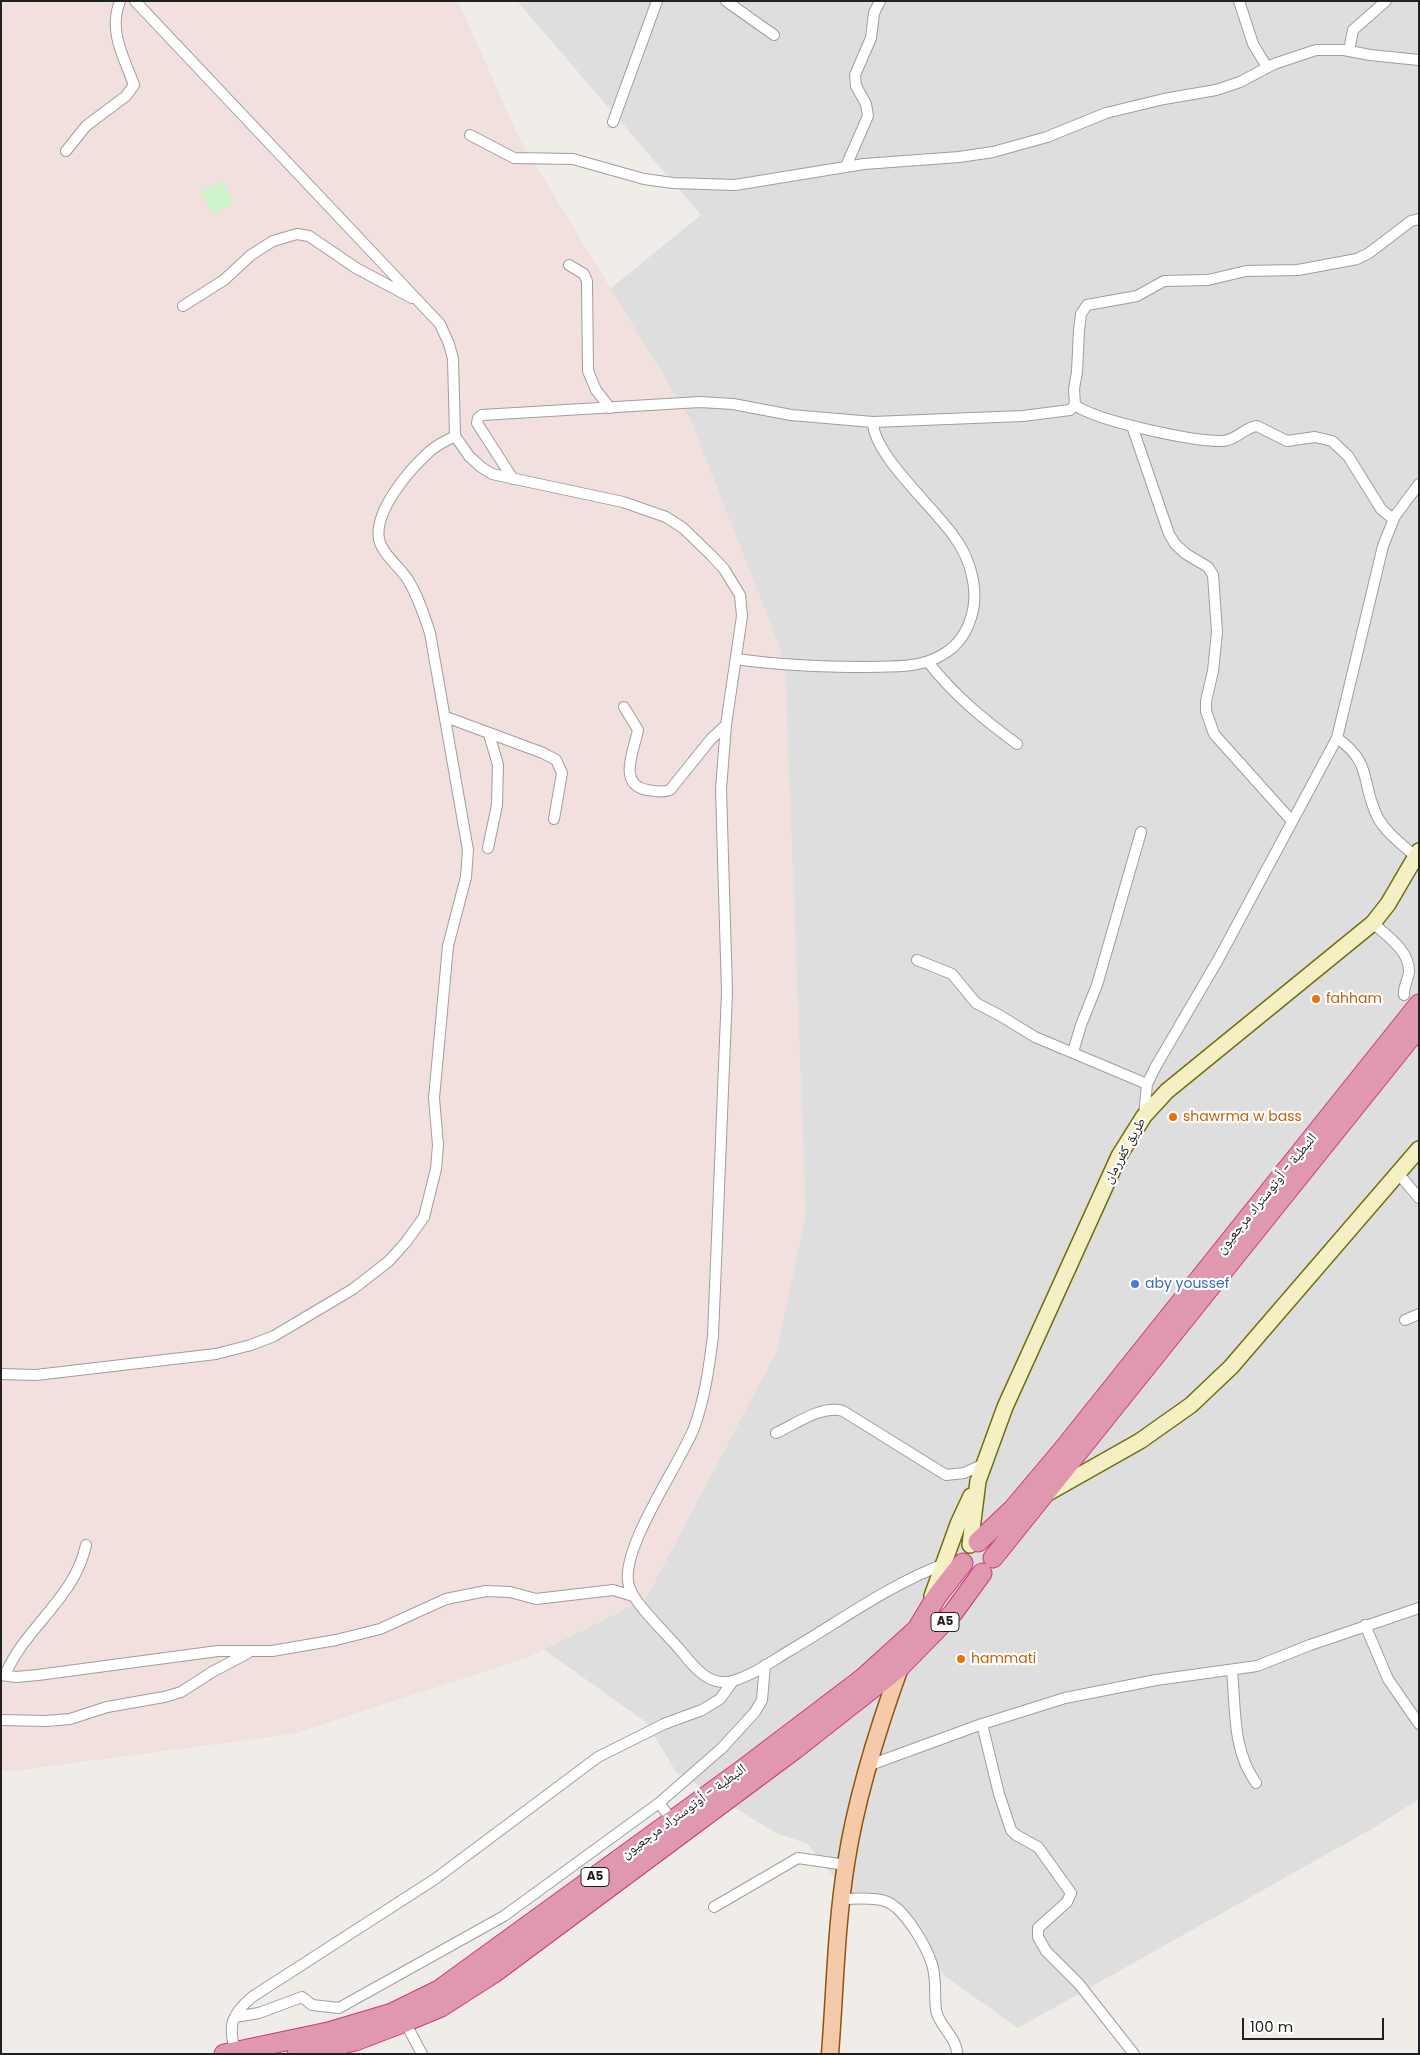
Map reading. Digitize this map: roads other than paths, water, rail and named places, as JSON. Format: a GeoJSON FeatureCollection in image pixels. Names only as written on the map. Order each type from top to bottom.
{"type":"FeatureCollection","features":[{"type":"Feature","properties":{"kind":"highway","name":"النبطية - أوتوستراد مرجعيون"},"geometry":{"type":"LineString","coordinates":[[230,2053],[328,2032],[392,2013],[438,1990],[513,1938],[742,1770],[863,1678],[921,1622],[964,1554],[1012,1510],[1061,1452],[1411,1000]]}},
{"type":"Feature","properties":{"kind":"highway","name":"النبطية - أوتوستراد مرجعيون"},"geometry":{"type":"LineString","coordinates":[[296,2054],[355,2040],[441,2007],[494,1973],[794,1750],[901,1666],[953,1613],[1044,1495],[1419,1027]]}},
{"type":"Feature","properties":{"kind":"highway"},"geometry":{"type":"LineString","coordinates":[[990,1549],[988,1566],[969,1571],[964,1554],[990,1549]]}},
{"type":"Feature","properties":{"kind":"main road","name":"طريق كفررمان"},"geometry":{"type":"LineString","coordinates":[[964,1554],[978,1481],[1005,1407],[1119,1156],[1144,1116],[1167,1091],[1373,923],[1388,904],[1417,854]]}},
{"type":"Feature","properties":{"kind":"main road"},"geometry":{"type":"LineString","coordinates":[[1044,1495],[1140,1441],[1191,1405],[1231,1368],[1419,1149]]}},
{"type":"Feature","properties":{"kind":"main road"},"geometry":{"type":"LineString","coordinates":[[964,1554],[958,1524],[978,1481]]}},
{"type":"Feature","properties":{"kind":"main road"},"geometry":{"type":"LineString","coordinates":[[830,2054],[846,1865],[870,1765],[901,1666],[921,1622]]}},
{"type":"Feature","properties":{"kind":"street"},"geometry":{"type":"LineString","coordinates":[[66,151],[86,126],[126,96],[134,85],[120,53],[114,30],[120,1]]}},
{"type":"Feature","properties":{"kind":"street"},"geometry":{"type":"LineString","coordinates":[[135,1],[440,324],[450,344],[453,359],[454,436],[469,456],[492,474],[642,508],[666,517],[683,528],[724,569],[740,595],[742,616],[726,725],[721,816],[727,1009],[713,1336],[704,1392],[694,1428],[643,1526],[632,1556],[627,1575],[634,1596],[703,1676],[721,1683],[733,1681],[765,1665],[915,1576],[964,1554]]}},
{"type":"Feature","properties":{"kind":"street"},"geometry":{"type":"LineString","coordinates":[[613,122],[657,1]]}},
{"type":"Feature","properties":{"kind":"street"},"geometry":{"type":"LineString","coordinates":[[726,1],[774,35]]}},
{"type":"Feature","properties":{"kind":"street"},"geometry":{"type":"LineString","coordinates":[[846,166],[868,116],[866,104],[856,86],[855,75],[871,38],[874,13],[880,1]]}},
{"type":"Feature","properties":{"kind":"street"},"geometry":{"type":"LineString","coordinates":[[1239,1],[1251,39],[1267,67]]}},
{"type":"Feature","properties":{"kind":"street"},"geometry":{"type":"LineString","coordinates":[[1370,1],[1370,14]]}},
{"type":"Feature","properties":{"kind":"street"},"geometry":{"type":"LineString","coordinates":[[1349,52],[1353,30],[1386,1]]}},
{"type":"Feature","properties":{"kind":"street"},"geometry":{"type":"LineString","coordinates":[[470,136],[514,158],[574,159],[644,179],[672,183],[735,185],[846,166],[960,157],[993,152],[1047,137],[1106,114],[1164,99],[1216,90],[1240,82],[1267,67],[1326,48],[1419,60]]}},
{"type":"Feature","properties":{"kind":"street"},"geometry":{"type":"LineString","coordinates":[[513,479],[477,423],[478,418],[482,415],[610,408],[656,403],[718,402],[791,415],[873,422],[1023,416],[1070,410],[1075,405],[1074,388],[1081,314],[1087,305],[1137,296],[1164,281],[1208,280],[1246,271],[1298,270],[1357,259],[1369,253],[1411,221],[1419,219]]}},
{"type":"Feature","properties":{"kind":"street"},"geometry":{"type":"LineString","coordinates":[[183,306],[224,280],[251,255],[273,240],[297,234],[309,236],[356,268],[422,303]]}},
{"type":"Feature","properties":{"kind":"street"},"geometry":{"type":"LineString","coordinates":[[569,265],[584,274],[587,281],[588,371],[596,390],[610,408]]}},
{"type":"Feature","properties":{"kind":"street"},"geometry":{"type":"LineString","coordinates":[[1075,405],[1094,414],[1132,426],[1208,440],[1234,439],[1257,426],[1287,441],[1324,437],[1332,441],[1348,456],[1381,509],[1393,519]]}},
{"type":"Feature","properties":{"kind":"street"},"geometry":{"type":"LineString","coordinates":[[736,659],[785,666],[828,668],[905,667],[928,662],[952,649],[970,626],[974,606],[968,561],[956,538],[881,447],[873,429],[873,422]]}},
{"type":"Feature","properties":{"kind":"street"},"geometry":{"type":"LineString","coordinates":[[1132,426],[1169,534],[1175,544],[1208,567],[1213,575],[1217,632],[1213,671],[1206,701],[1210,726],[1222,744],[1291,820]]}},
{"type":"Feature","properties":{"kind":"street"},"geometry":{"type":"LineString","coordinates":[[1,1374],[36,1375],[216,1354],[251,1345],[274,1336],[353,1289],[389,1261],[424,1217],[436,1170],[438,1145],[434,1098],[448,946],[466,877],[467,859],[464,827],[446,717],[430,633],[421,606],[408,580],[379,541],[379,530],[382,514],[395,491],[429,451],[454,436]]}},
{"type":"Feature","properties":{"kind":"street"},"geometry":{"type":"LineString","coordinates":[[1144,1116],[1147,1084],[1240,921],[1291,820],[1322,769],[1337,738],[1383,546],[1393,519],[1419,484]]}},
{"type":"Feature","properties":{"kind":"street"},"geometry":{"type":"LineString","coordinates":[[928,662],[948,686],[973,711],[1017,744]]}},
{"type":"Feature","properties":{"kind":"street"},"geometry":{"type":"LineString","coordinates":[[624,707],[638,730],[630,764],[631,783],[636,787],[651,791],[670,790],[711,739],[726,725]]}},
{"type":"Feature","properties":{"kind":"street"},"geometry":{"type":"LineString","coordinates":[[446,717],[543,753],[560,765],[562,773],[554,819]]}},
{"type":"Feature","properties":{"kind":"street"},"geometry":{"type":"LineString","coordinates":[[488,848],[497,805],[498,765],[489,734]]}},
{"type":"Feature","properties":{"kind":"street"},"geometry":{"type":"LineString","coordinates":[[1337,738],[1352,749],[1362,763],[1379,820],[1389,833],[1417,854]]}},
{"type":"Feature","properties":{"kind":"street"},"geometry":{"type":"LineString","coordinates":[[1073,1052],[1080,1024],[1097,984],[1141,832]]}},
{"type":"Feature","properties":{"kind":"street"},"geometry":{"type":"LineString","coordinates":[[1373,923],[1406,956],[1409,973],[1403,987],[1411,1000]]}},
{"type":"Feature","properties":{"kind":"street"},"geometry":{"type":"LineString","coordinates":[[917,960],[952,974],[976,1004],[999,1014],[1035,1037],[1147,1084]]}},
{"type":"Feature","properties":{"kind":"street"},"geometry":{"type":"LineString","coordinates":[[1398,1173],[1419,1198]]}},
{"type":"Feature","properties":{"kind":"street"},"geometry":{"type":"LineString","coordinates":[[1405,1320],[1419,1314]]}},
{"type":"Feature","properties":{"kind":"street"},"geometry":{"type":"LineString","coordinates":[[776,1433],[824,1410],[834,1409],[843,1411],[946,1475],[956,1475],[984,1464]]}},
{"type":"Feature","properties":{"kind":"street"},"geometry":{"type":"LineString","coordinates":[[3,1675],[22,1645],[58,1602],[74,1579],[84,1557],[86,1545]]}},
{"type":"Feature","properties":{"kind":"street"},"geometry":{"type":"LineString","coordinates":[[3,1675],[38,1675],[218,1651],[272,1651],[312,1645],[366,1634],[446,1599],[486,1590],[510,1592],[536,1599],[613,1590],[634,1596]]}},
{"type":"Feature","properties":{"kind":"street"},"geometry":{"type":"LineString","coordinates":[[870,1765],[1036,1706],[1074,1696],[1156,1680],[1232,1671],[1272,1661],[1310,1645],[1419,1608]]}},
{"type":"Feature","properties":{"kind":"street"},"geometry":{"type":"LineString","coordinates":[[1365,1626],[1388,1679],[1419,1724]]}},
{"type":"Feature","properties":{"kind":"street"},"geometry":{"type":"LineString","coordinates":[[1,1720],[46,1721],[70,1719],[107,1706],[164,1697],[181,1692],[220,1667],[252,1652]]}},
{"type":"Feature","properties":{"kind":"street"},"geometry":{"type":"LineString","coordinates":[[235,2017],[259,2013],[302,1997],[312,2006],[339,2008],[504,1916],[659,1803],[722,1748],[755,1712],[762,1700],[765,1665]]}},
{"type":"Feature","properties":{"kind":"street"},"geometry":{"type":"LineString","coordinates":[[1232,1671],[1235,1725],[1240,1752],[1256,1783]]}},
{"type":"Feature","properties":{"kind":"street"},"geometry":{"type":"LineString","coordinates":[[230,2053],[231,2023],[238,2009],[265,1988],[435,1879],[598,1757],[664,1724],[702,1710],[720,1699],[733,1681]]}},
{"type":"Feature","properties":{"kind":"street"},"geometry":{"type":"LineString","coordinates":[[982,1724],[999,1794],[1011,1830],[1016,1835],[1038,1847],[1071,1893],[1068,1902],[1038,1928],[1037,1932],[1041,1944],[1079,1984],[1134,2054]]}},
{"type":"Feature","properties":{"kind":"street"},"geometry":{"type":"LineString","coordinates":[[659,1803],[672,1820]]}},
{"type":"Feature","properties":{"kind":"street"},"geometry":{"type":"LineString","coordinates":[[714,1907],[798,1858],[810,1858],[846,1865]]}},
{"type":"Feature","properties":{"kind":"street"},"geometry":{"type":"LineString","coordinates":[[842,1899],[884,1900],[892,1905],[910,1923],[932,1964],[937,1992],[936,2009],[941,2025],[957,2046],[957,2054]]}},
{"type":"Feature","properties":{"kind":"street"},"geometry":{"type":"LineString","coordinates":[[405,2022],[422,2054]]}},
{"type":"Feature","properties":{"kind":"place","name":"fahham"},"geometry":{"type":"Point","coordinates":[1316,999]}},
{"type":"Feature","properties":{"kind":"place","name":"shawrma w bass"},"geometry":{"type":"Point","coordinates":[1173,1117]}},
{"type":"Feature","properties":{"kind":"place","name":"aby youssef"},"geometry":{"type":"Point","coordinates":[1135,1284]}},
{"type":"Feature","properties":{"kind":"place","name":"hammati"},"geometry":{"type":"Point","coordinates":[961,1659]}}]}
